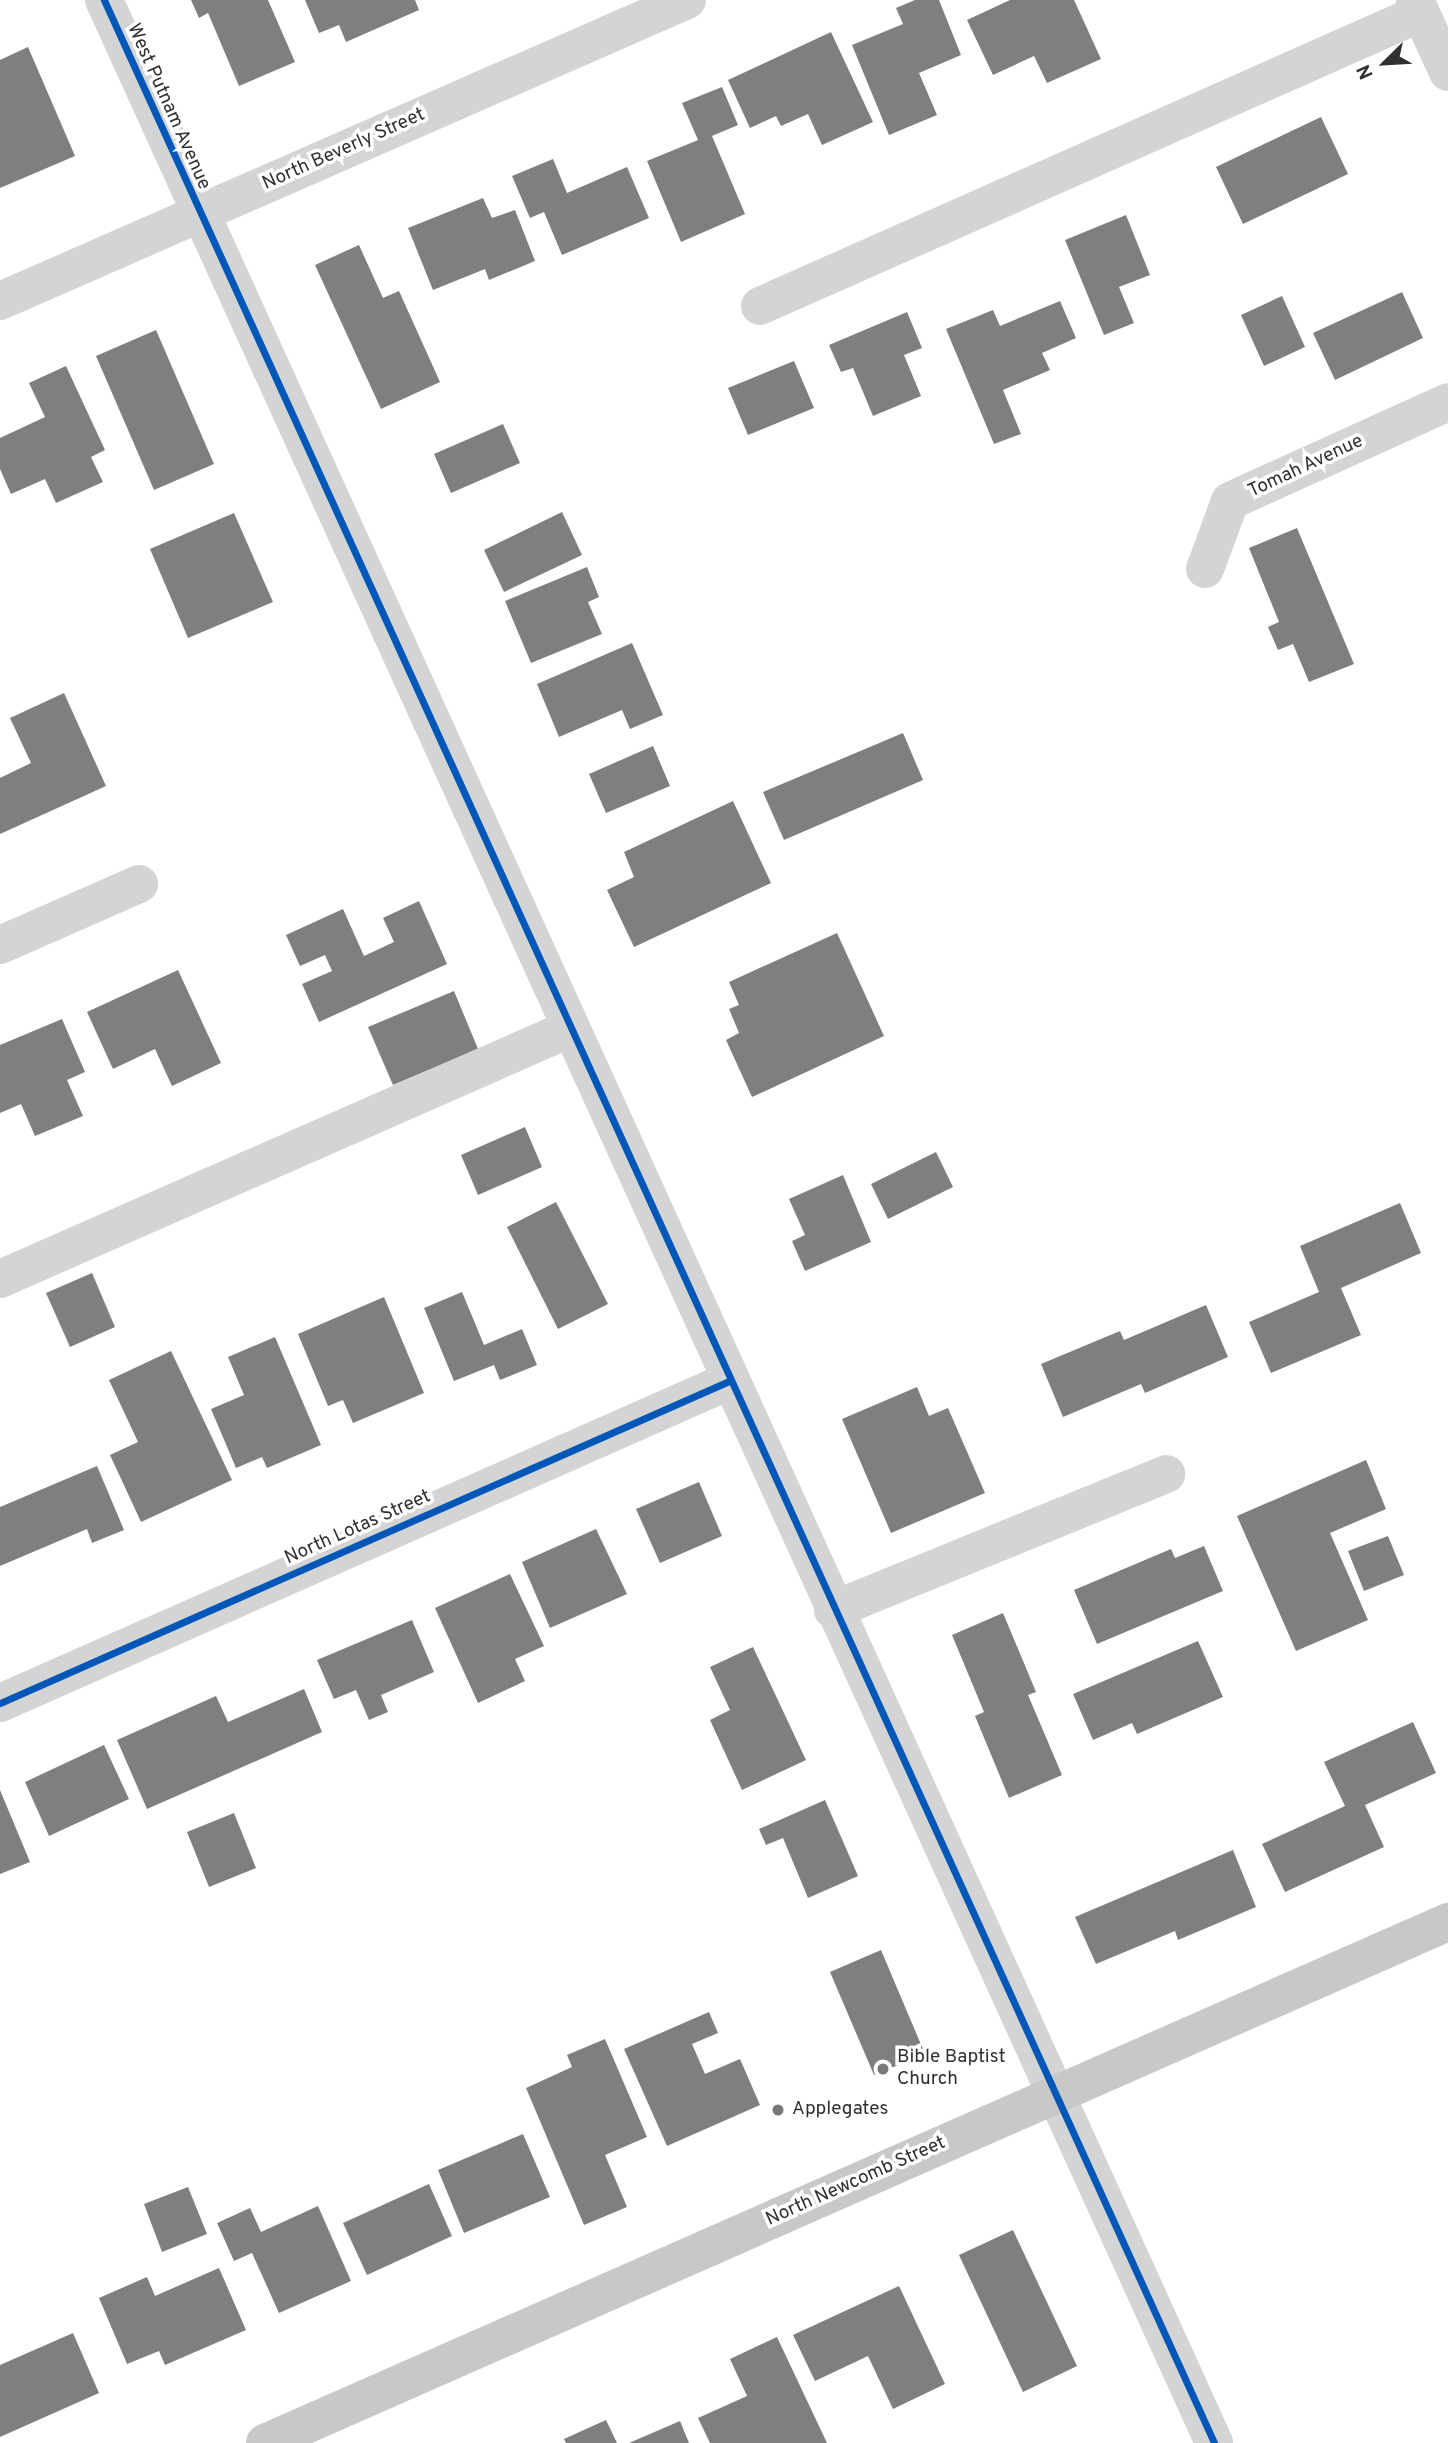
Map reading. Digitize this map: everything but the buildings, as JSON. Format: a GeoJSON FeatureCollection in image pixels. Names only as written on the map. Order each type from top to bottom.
{"type":"FeatureCollection","features":[{"type":"Feature","properties":{"kind":"main road","name":"North Newcomb Street"},"geometry":{"type":"LineString","coordinates":[[265,2443],[1448,1922]]}},
{"type":"Feature","properties":{"kind":"street","name":"West Putnam Avenue"},"geometry":{"type":"LineString","coordinates":[[104,0],[832,1610],[1214,2443]]}},
{"type":"Feature","properties":{"kind":"street","name":"North Beverly Street"},"geometry":{"type":"LineString","coordinates":[[0,301],[687,0]]}},
{"type":"Feature","properties":{"kind":"street"},"geometry":{"type":"LineString","coordinates":[[760,306],[1418,6],[1448,72]]}},
{"type":"Feature","properties":{"kind":"street","name":"Tomah Avenue"},"geometry":{"type":"LineString","coordinates":[[1205,569],[1230,502],[1448,402]]}},
{"type":"Feature","properties":{"kind":"street"},"geometry":{"type":"LineString","coordinates":[[0,945],[139,884]]}},
{"type":"Feature","properties":{"kind":"street"},"geometry":{"type":"LineString","coordinates":[[0,1279],[569,1029]]}},
{"type":"Feature","properties":{"kind":"street","name":"North Lotas Street"},"geometry":{"type":"LineString","coordinates":[[0,1703],[729,1381]]}},
{"type":"Feature","properties":{"kind":"street"},"geometry":{"type":"LineString","coordinates":[[832,1610],[1166,1474]]}},
{"type":"Feature","properties":{"kind":"cycle path"},"geometry":{"type":"LineString","coordinates":[[104,0],[1214,2443]]}},
{"type":"Feature","properties":{"kind":"cycle path"},"geometry":{"type":"LineString","coordinates":[[0,1703],[729,1381]]}},
{"type":"Feature","properties":{"kind":"place","name":"Bible Baptist Church"},"geometry":{"type":"Point","coordinates":[883,2069]}},
{"type":"Feature","properties":{"kind":"place","name":"Applegates"},"geometry":{"type":"Point","coordinates":[778,2110]}}]}
